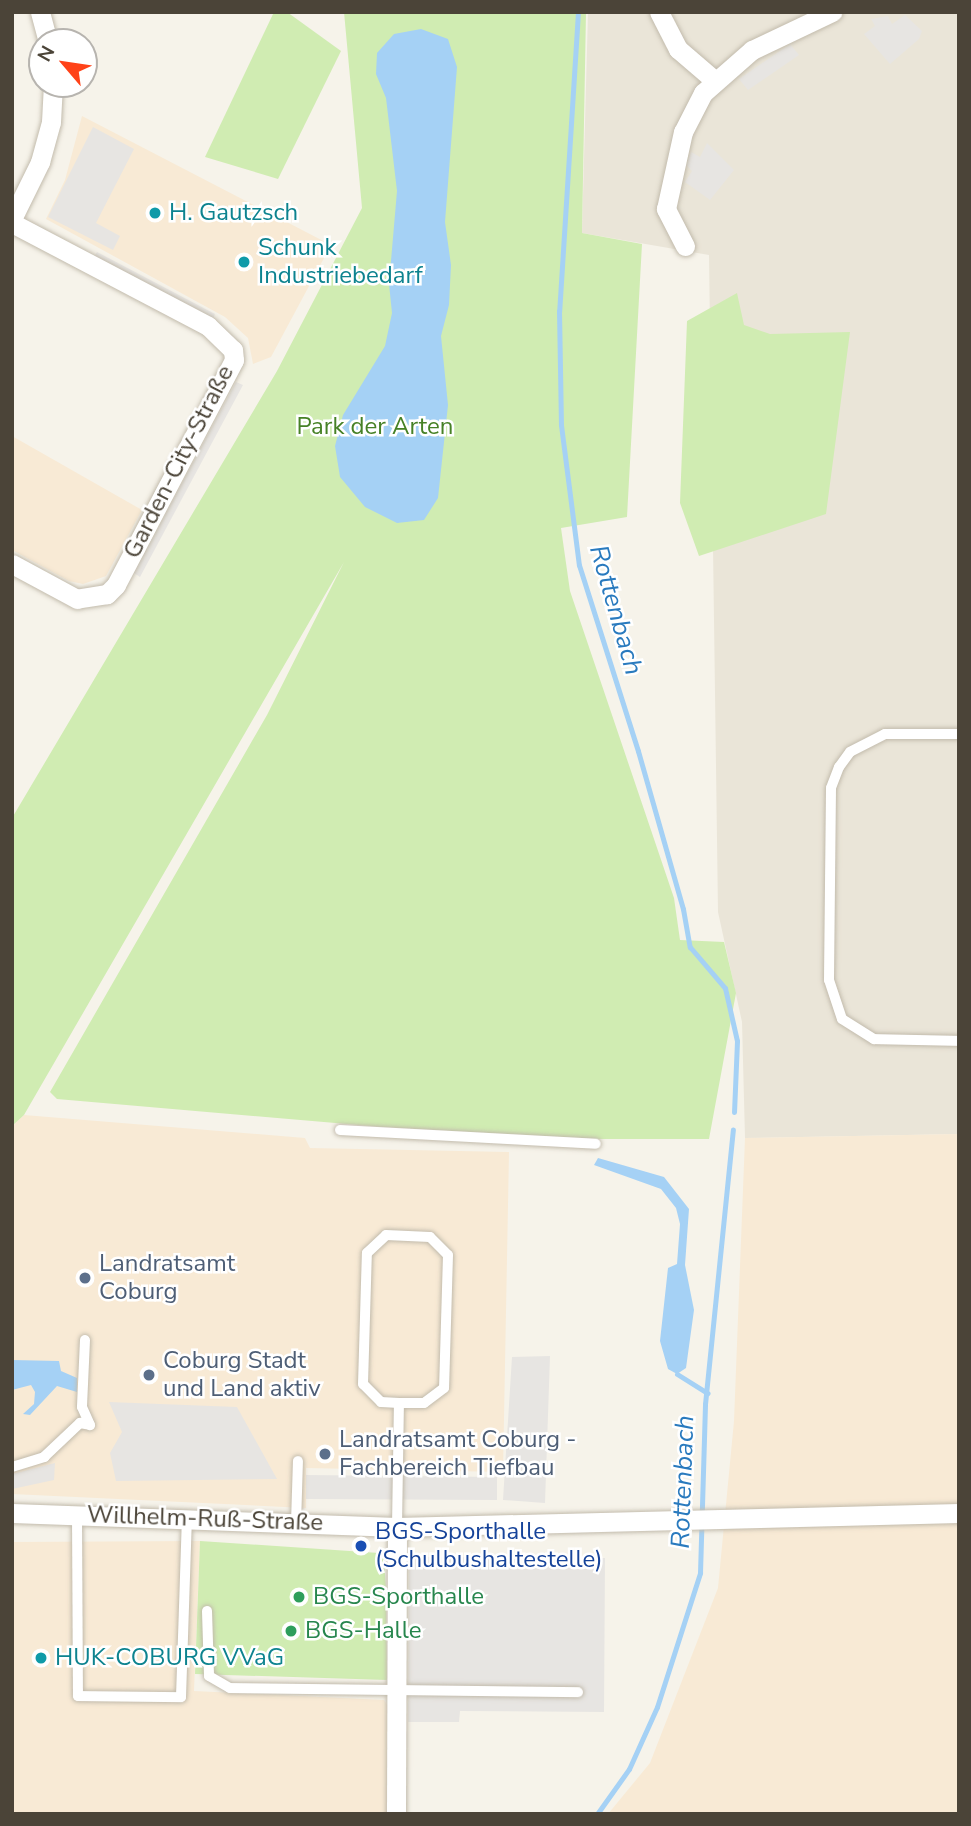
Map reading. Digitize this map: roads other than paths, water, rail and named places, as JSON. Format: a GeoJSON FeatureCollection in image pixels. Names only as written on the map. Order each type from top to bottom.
{"type":"FeatureCollection","features":[{"type":"Feature","properties":{"kind":"street"},"geometry":{"type":"LineString","coordinates":[[659,12],[678,49],[713,80]]}},
{"type":"Feature","properties":{"kind":"street"},"geometry":{"type":"LineString","coordinates":[[685,246],[666,209],[671,169],[683,132],[713,80],[752,50],[823,13]]}},
{"type":"Feature","properties":{"kind":"street","name":"Garden-City-Straße"},"geometry":{"type":"LineString","coordinates":[[12,564],[77,599],[107,594],[122,573],[233,360],[233,350],[208,326],[12,221],[40,162],[51,122],[52,98]]}},
{"type":"Feature","properties":{"kind":"street","name":"Willhelm-Ruß-Straße"},"geometry":{"type":"LineString","coordinates":[[12,1513],[397,1527],[959,1513]]}},
{"type":"Feature","properties":{"kind":"street"},"geometry":{"type":"LineString","coordinates":[[396,1814],[397,1527]]}},
{"type":"Feature","properties":{"kind":"lane"},"geometry":{"type":"LineString","coordinates":[[959,734],[885,734],[858,746],[839,767],[831,789],[829,981],[842,1019],[874,1040],[959,1041]]}},
{"type":"Feature","properties":{"kind":"lane"},"geometry":{"type":"LineString","coordinates":[[340,1130],[596,1144]]}},
{"type":"Feature","properties":{"kind":"lane"},"geometry":{"type":"LineString","coordinates":[[386,1235],[430,1237],[448,1255],[444,1388],[424,1404],[399,1403],[381,1402],[363,1384],[367,1253],[386,1235]]}},
{"type":"Feature","properties":{"kind":"lane"},"geometry":{"type":"LineString","coordinates":[[12,1467],[44,1457],[80,1423],[90,1425],[82,1406],[85,1340]]}},
{"type":"Feature","properties":{"kind":"lane"},"geometry":{"type":"LineString","coordinates":[[397,1527],[399,1403]]}},
{"type":"Feature","properties":{"kind":"lane"},"geometry":{"type":"LineString","coordinates":[[296,1523],[298,1461]]}},
{"type":"Feature","properties":{"kind":"lane"},"geometry":{"type":"LineString","coordinates":[[77,1514],[79,1696],[181,1697],[187,1518]]}},
{"type":"Feature","properties":{"kind":"lane"},"geometry":{"type":"LineString","coordinates":[[207,1611],[207,1666],[218,1684],[230,1688],[578,1692]]}},
{"type":"Feature","properties":{"kind":"water"},"geometry":{"type":"Polygon","coordinates":[[[421,29],[448,39],[457,67],[445,222],[451,265],[449,305],[441,336],[448,405],[438,498],[424,520],[397,523],[365,507],[340,477],[335,446],[343,415],[385,346],[392,313],[389,284],[397,191],[386,98],[376,74],[377,53],[394,34],[421,29]]]}},
{"type":"Feature","properties":{"kind":"water"},"geometry":{"type":"Polygon","coordinates":[[[598,1158],[664,1177],[689,1209],[685,1265],[694,1310],[686,1368],[677,1374],[668,1369],[660,1341],[668,1268],[677,1264],[680,1224],[676,1208],[661,1189],[594,1165],[598,1158]]]}},
{"type":"Feature","properties":{"kind":"water"},"geometry":{"type":"Polygon","coordinates":[[[12,1360],[59,1361],[61,1371],[77,1378],[77,1392],[57,1386],[30,1415],[23,1414],[34,1404],[35,1392],[31,1385],[12,1390],[12,1360]]]}},
{"type":"Feature","properties":{"kind":"waterway","name":"Rottenbach"},"geometry":{"type":"LineString","coordinates":[[578,12],[559,311],[561,425],[579,565],[638,751],[683,909],[690,947],[725,988],[737,1041],[734,1112]]}},
{"type":"Feature","properties":{"kind":"waterway","name":"Rottenbach"},"geometry":{"type":"LineString","coordinates":[[597,1814],[629,1769],[657,1707],[700,1573],[705,1404],[733,1129]]}},
{"type":"Feature","properties":{"kind":"waterway"},"geometry":{"type":"LineString","coordinates":[[677,1374],[707,1393]]}},
{"type":"Feature","properties":{"kind":"place","name":"H. Gautzsch"},"geometry":{"type":"Point","coordinates":[155,213]}},
{"type":"Feature","properties":{"kind":"place","name":"Schunk Industriebedarf"},"geometry":{"type":"Point","coordinates":[244,262]}},
{"type":"Feature","properties":{"kind":"place","name":"Landratsamt Coburg"},"geometry":{"type":"Point","coordinates":[85,1278]}},
{"type":"Feature","properties":{"kind":"place","name":"Coburg Stadt und Land aktiv"},"geometry":{"type":"Point","coordinates":[149,1375]}},
{"type":"Feature","properties":{"kind":"place","name":"Landratsamt Coburg - Fachbereich Tiefbau"},"geometry":{"type":"Point","coordinates":[325,1454]}},
{"type":"Feature","properties":{"kind":"place","name":"BGS-Sporthalle (Schulbushaltestelle)"},"geometry":{"type":"Point","coordinates":[361,1546]}},
{"type":"Feature","properties":{"kind":"place","name":"BGS-Sporthalle"},"geometry":{"type":"Point","coordinates":[299,1597]}},
{"type":"Feature","properties":{"kind":"place","name":"BGS-Halle"},"geometry":{"type":"Point","coordinates":[291,1631]}},
{"type":"Feature","properties":{"kind":"place","name":"HUK-COBURG VVaG"},"geometry":{"type":"Point","coordinates":[41,1658]}},
{"type":"Feature","properties":{"kind":"park label","name":"Park der Arten"},"geometry":{"type":"Point","coordinates":[375,427]}}]}
